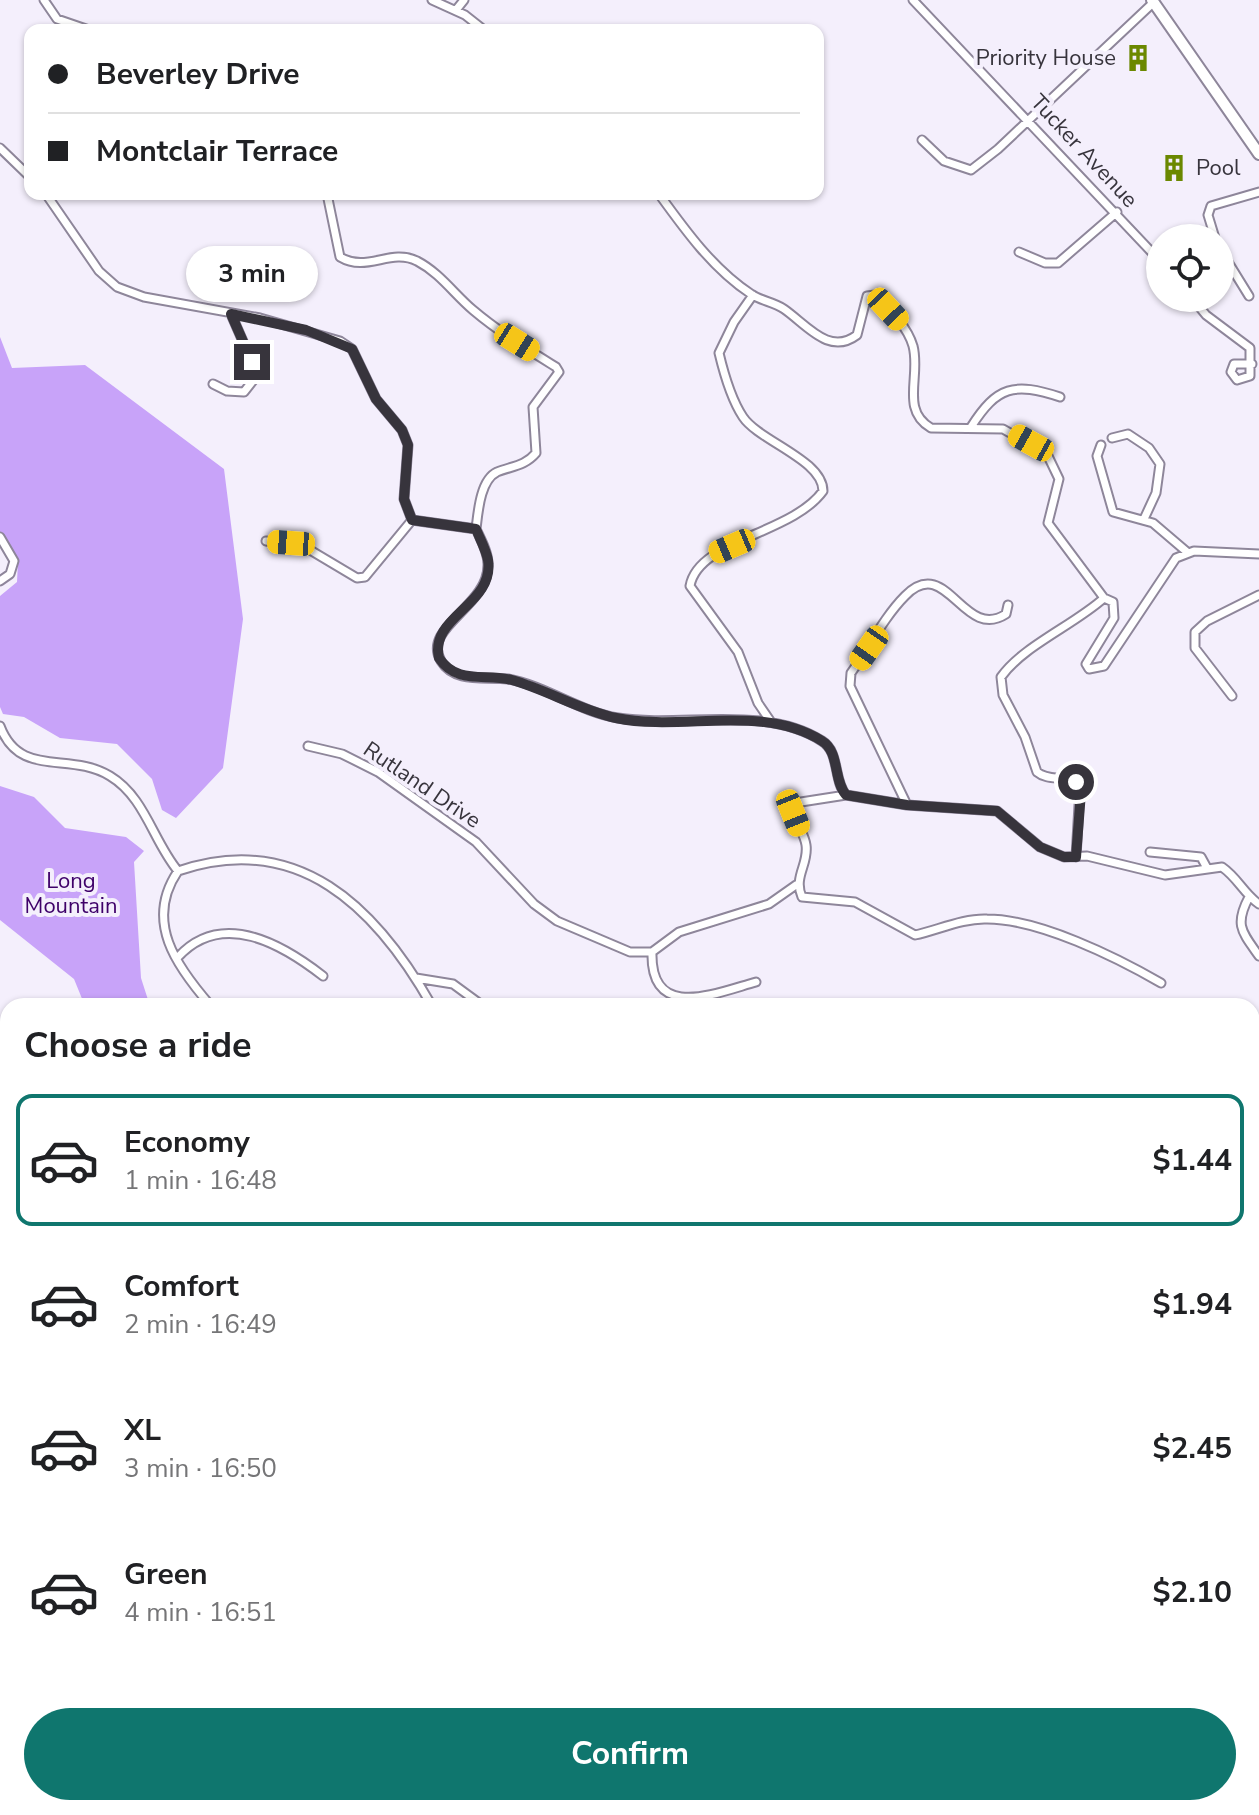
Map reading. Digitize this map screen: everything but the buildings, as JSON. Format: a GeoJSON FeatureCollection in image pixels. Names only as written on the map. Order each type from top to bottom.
{"type":"FeatureCollection","features":[{"type":"Feature","properties":{"kind":"main road"},"geometry":{"type":"LineString","coordinates":[[1156,1],[1259,154]]}},
{"type":"Feature","properties":{"kind":"street"},"geometry":{"type":"LineString","coordinates":[[44,0],[57,19],[72,24]]}},
{"type":"Feature","properties":{"kind":"street"},"geometry":{"type":"LineString","coordinates":[[432,0],[456,10],[476,24]]}},
{"type":"Feature","properties":{"kind":"street"},"geometry":{"type":"LineString","coordinates":[[456,10],[464,0]]}},
{"type":"Feature","properties":{"kind":"street","name":"Tucker Avenue"},"geometry":{"type":"LineString","coordinates":[[913,0],[1146,245]]}},
{"type":"Feature","properties":{"kind":"street"},"geometry":{"type":"LineString","coordinates":[[922,140],[944,161],[971,170],[1156,1]]}},
{"type":"Feature","properties":{"kind":"street"},"geometry":{"type":"LineString","coordinates":[[0,148],[24,171]]}},
{"type":"Feature","properties":{"kind":"street"},"geometry":{"type":"LineString","coordinates":[[1211,224],[1208,215],[1211,206],[1259,192]]}},
{"type":"Feature","properties":{"kind":"street"},"geometry":{"type":"LineString","coordinates":[[50,200],[99,271],[117,287],[144,297],[306,330],[352,349],[376,399],[402,430],[408,445],[404,499],[412,520]]}},
{"type":"Feature","properties":{"kind":"street"},"geometry":{"type":"LineString","coordinates":[[328,200],[340,257],[352,264],[374,263],[393,255],[416,261],[442,279],[497,330],[556,367],[559,372],[532,412],[536,453],[524,464],[498,472],[488,480],[476,529],[488,561],[487,572],[480,595],[448,624],[438,641],[439,658],[449,671],[457,675],[509,679],[620,718],[671,723],[771,722],[822,741],[829,747],[837,780],[846,795]]}},
{"type":"Feature","properties":{"kind":"street"},"geometry":{"type":"LineString","coordinates":[[664,200],[720,270],[753,295],[779,305],[828,343],[840,344],[857,335],[867,296],[875,295],[903,325],[912,343],[916,416],[931,428],[971,427],[1010,432],[1052,459],[1059,479],[1048,523],[1104,598],[1113,602],[1114,618],[1086,661],[1089,669],[1104,666],[1110,660],[1170,564],[1187,552]]}},
{"type":"Feature","properties":{"kind":"street"},"geometry":{"type":"LineString","coordinates":[[1019,252],[1045,263],[1058,263],[1117,212]]}},
{"type":"Feature","properties":{"kind":"street"},"geometry":{"type":"LineString","coordinates":[[1234,272],[1249,296]]}},
{"type":"Feature","properties":{"kind":"street"},"geometry":{"type":"LineString","coordinates":[[753,295],[734,322],[719,353],[734,401],[744,420],[817,475],[823,491],[805,512],[710,556],[693,570],[690,586],[738,652],[758,703],[771,722]]}},
{"type":"Feature","properties":{"kind":"street"},"geometry":{"type":"LineString","coordinates":[[1204,312],[1250,348],[1252,364]]}},
{"type":"Feature","properties":{"kind":"street"},"geometry":{"type":"LineString","coordinates":[[213,384],[237,393],[244,392],[255,378],[252,362],[231,314]]}},
{"type":"Feature","properties":{"kind":"street"},"geometry":{"type":"LineString","coordinates":[[971,427],[994,396],[1015,388],[1033,388],[1060,397]]}},
{"type":"Feature","properties":{"kind":"street"},"geometry":{"type":"LineString","coordinates":[[1112,438],[1128,434],[1149,448],[1160,464],[1156,493],[1144,519]]}},
{"type":"Feature","properties":{"kind":"street"},"geometry":{"type":"LineString","coordinates":[[1101,445],[1097,456],[1113,512],[1144,519],[1187,552],[1259,554]]}},
{"type":"Feature","properties":{"kind":"street"},"geometry":{"type":"LineString","coordinates":[[412,520],[476,529]]}},
{"type":"Feature","properties":{"kind":"street"},"geometry":{"type":"LineString","coordinates":[[266,541],[305,547],[357,578],[365,577],[412,520]]}},
{"type":"Feature","properties":{"kind":"street"},"geometry":{"type":"LineString","coordinates":[[0,537],[14,561],[10,574],[0,581]]}},
{"type":"Feature","properties":{"kind":"street"},"geometry":{"type":"LineString","coordinates":[[907,805],[850,686],[851,673],[904,596],[922,586],[934,584],[946,590],[974,617],[982,620],[995,621],[1006,614],[1008,605]]}},
{"type":"Feature","properties":{"kind":"street"},"geometry":{"type":"LineString","coordinates":[[1232,696],[1195,648],[1195,632],[1207,621],[1259,595]]}},
{"type":"Feature","properties":{"kind":"street"},"geometry":{"type":"LineString","coordinates":[[1076,857],[1081,792],[1072,780],[1048,778],[1037,772],[1025,737],[1003,695],[1001,677],[1018,660],[1086,615],[1104,598]]}},
{"type":"Feature","properties":{"kind":"street"},"geometry":{"type":"LineString","coordinates":[[0,726],[11,749],[22,756],[78,764],[111,776],[128,790],[178,871]]}},
{"type":"Feature","properties":{"kind":"street","name":"Rutland Drive"},"geometry":{"type":"LineString","coordinates":[[308,746],[342,754],[378,772],[432,809],[476,842],[534,904],[557,921],[630,952],[652,952]]}},
{"type":"Feature","properties":{"kind":"street"},"geometry":{"type":"LineString","coordinates":[[674,998],[665,991],[652,967],[652,952],[679,932],[769,904],[796,885],[806,849],[793,813],[795,806],[801,802],[846,795],[907,805],[997,811],[1040,847],[1064,857],[1087,856],[1165,875],[1222,867],[1237,877],[1249,897],[1259,904]]}},
{"type":"Feature","properties":{"kind":"street"},"geometry":{"type":"LineString","coordinates":[[1150,852],[1191,854],[1201,857],[1207,868]]}},
{"type":"Feature","properties":{"kind":"street"},"geometry":{"type":"LineString","coordinates":[[205,998],[184,972],[167,941],[162,915],[163,897],[178,871],[217,859],[242,857],[265,858],[341,893],[371,921],[416,978],[427,998]]}},
{"type":"Feature","properties":{"kind":"street"},"geometry":{"type":"LineString","coordinates":[[796,885],[802,897],[855,902],[915,935],[989,918],[1025,925],[1135,968],[1161,983]]}},
{"type":"Feature","properties":{"kind":"street"},"geometry":{"type":"LineString","coordinates":[[1249,897],[1239,916],[1240,926],[1259,956]]}},
{"type":"Feature","properties":{"kind":"street"},"geometry":{"type":"LineString","coordinates":[[178,957],[193,944],[212,936],[245,933],[293,952],[323,976]]}},
{"type":"Feature","properties":{"kind":"street"},"geometry":{"type":"LineString","coordinates":[[416,978],[453,984],[472,998]]}},
{"type":"Feature","properties":{"kind":"street"},"geometry":{"type":"LineString","coordinates":[[701,998],[756,982]]}},
{"type":"Feature","properties":{"kind":"green space"},"geometry":{"type":"Polygon","coordinates":[[[0,337],[12,368],[85,365],[224,469],[243,619],[223,768],[176,818],[162,810],[152,779],[117,744],[60,738],[24,717],[3,714],[0,707],[0,596],[17,582],[18,561],[0,537],[0,337]]]}},
{"type":"Feature","properties":{"kind":"green space","name":"Long Mountain"},"geometry":{"type":"Polygon","coordinates":[[[0,786],[34,797],[65,828],[126,837],[144,851],[134,862],[141,978],[147,998],[82,998],[74,979],[0,920],[0,786]]]}},
{"type":"Feature","properties":{"kind":"place","name":"Priority House"},"geometry":{"type":"Point","coordinates":[1138,58]}},
{"type":"Feature","properties":{"kind":"place","name":"Pool"},"geometry":{"type":"Point","coordinates":[1174,168]}},
{"type":"Feature","properties":{"kind":"route"},"geometry":{"type":"LineString","coordinates":[[252,362],[231,314],[306,330],[340,341],[352,349],[376,399],[402,430],[408,445],[404,499],[412,520],[476,529],[488,561],[485,581],[480,595],[448,624],[438,641],[439,658],[449,671],[457,675],[509,679],[612,717],[671,723],[771,722],[822,741],[829,747],[840,789],[846,795],[907,805],[997,811],[1040,847],[1064,857],[1076,857],[1081,792],[1076,782]]}}]}
